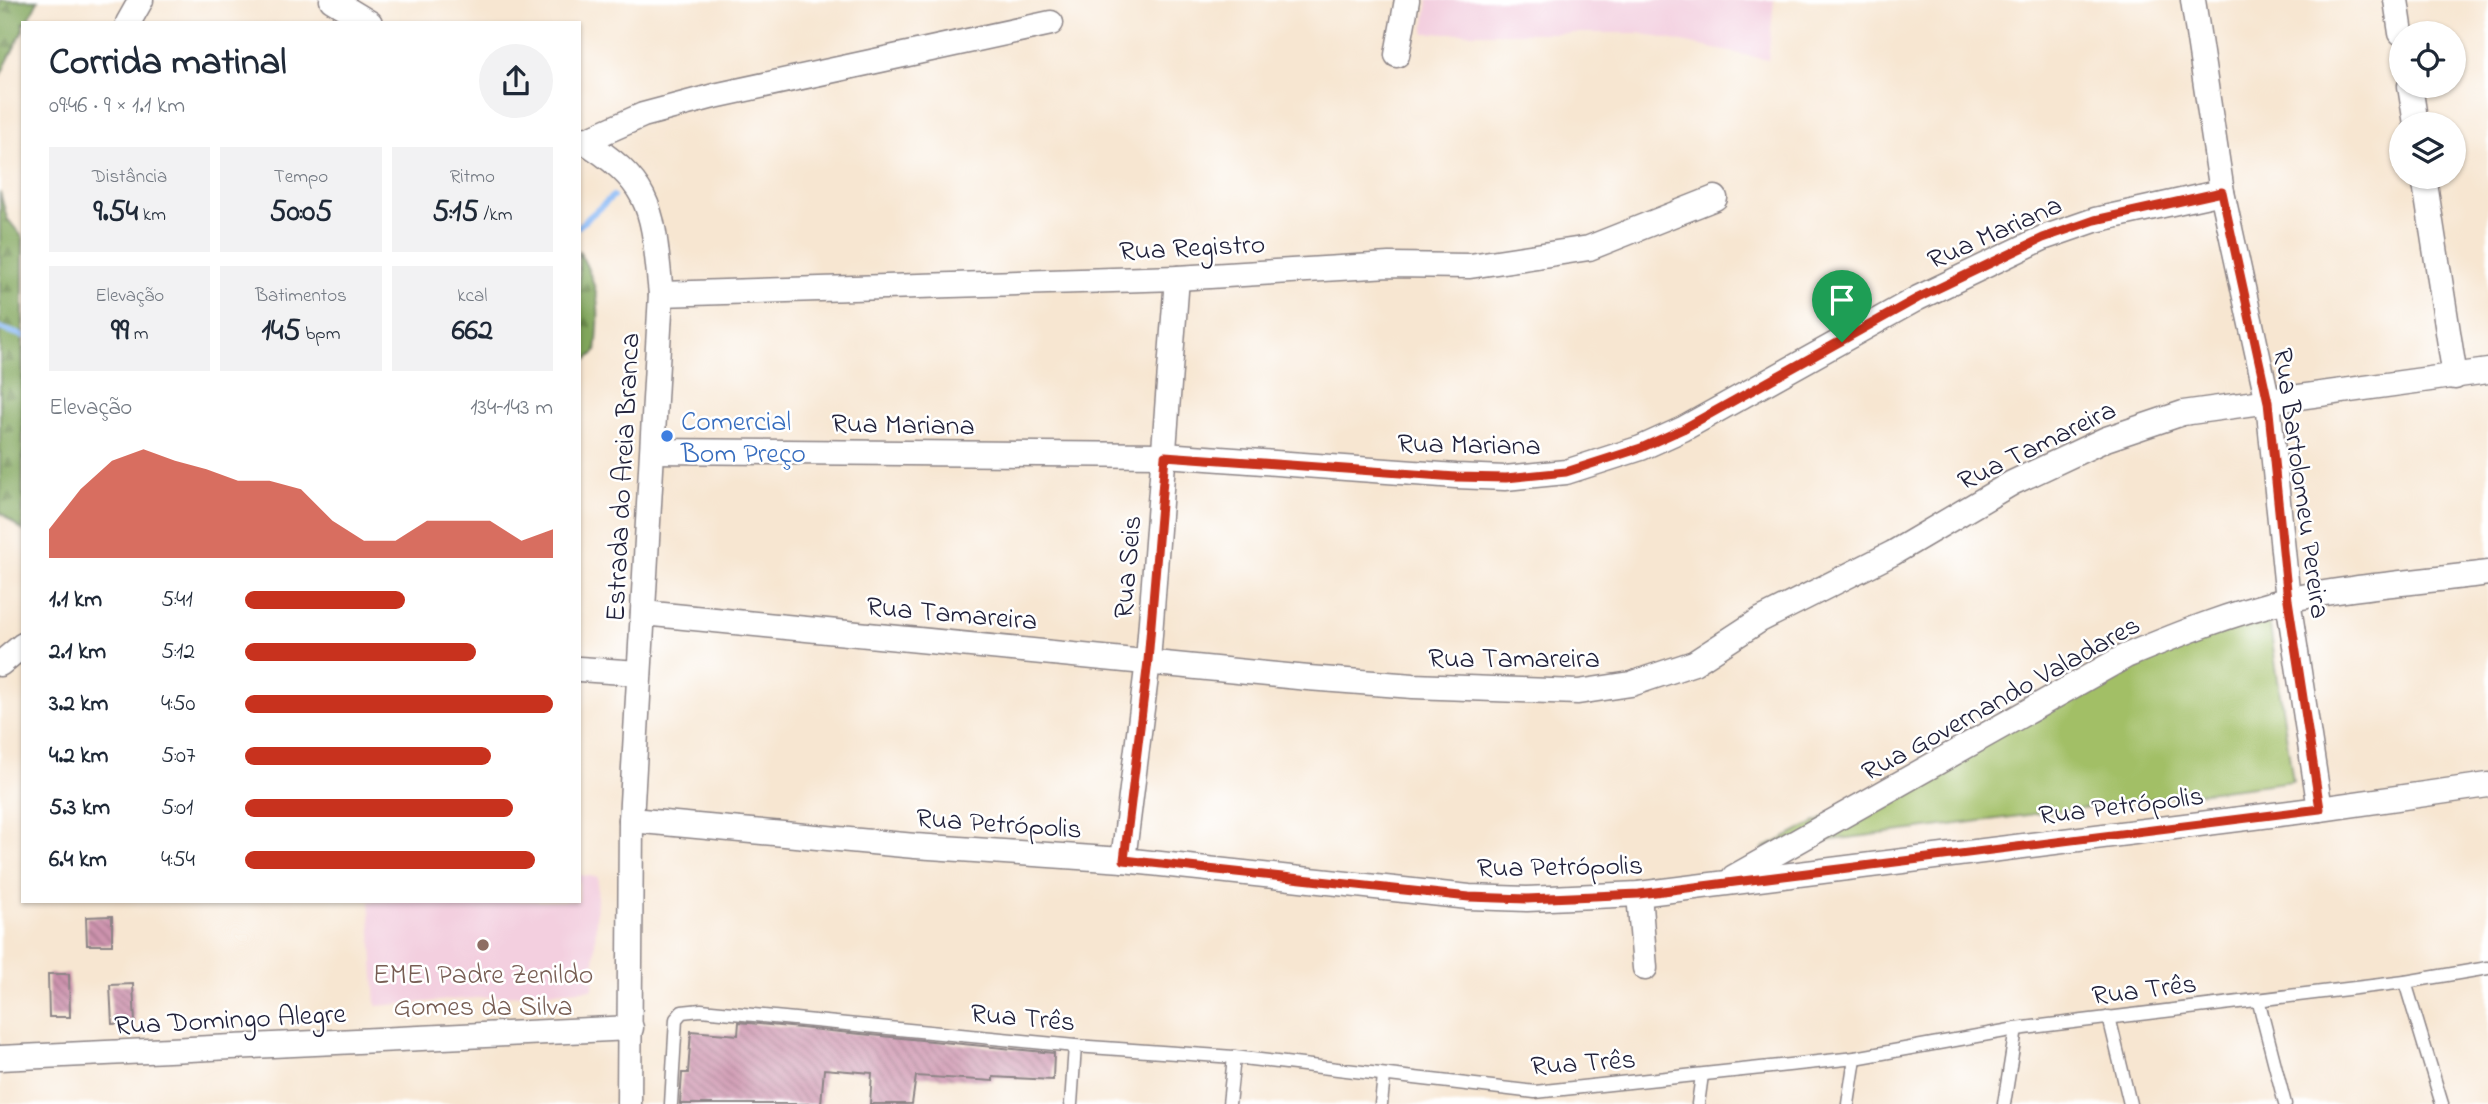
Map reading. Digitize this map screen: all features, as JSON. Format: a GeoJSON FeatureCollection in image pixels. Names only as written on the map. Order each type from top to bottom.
{"type":"FeatureCollection","features":[{"type":"Feature","properties":{"kind":"street"},"geometry":{"type":"LineString","coordinates":[[129,21],[141,0]]}},
{"type":"Feature","properties":{"kind":"street"},"geometry":{"type":"LineString","coordinates":[[332,0],[367,21]]}},
{"type":"Feature","properties":{"kind":"street"},"geometry":{"type":"LineString","coordinates":[[1397,55],[1407,0]]}},
{"type":"Feature","properties":{"kind":"street","name":"Rua Bartolomeu Pereira"},"geometry":{"type":"LineString","coordinates":[[2193,0],[2222,192],[2268,402],[2288,600],[2320,809]]}},
{"type":"Feature","properties":{"kind":"street"},"geometry":{"type":"LineString","coordinates":[[2396,0],[2399,21]]}},
{"type":"Feature","properties":{"kind":"street"},"geometry":{"type":"LineString","coordinates":[[582,140],[643,115],[714,96],[1051,23]]}},
{"type":"Feature","properties":{"kind":"street","name":"Estrada do Areia Branca"},"geometry":{"type":"LineString","coordinates":[[582,140],[618,163],[646,201],[653,221],[661,294],[631,820],[629,1104]]}},
{"type":"Feature","properties":{"kind":"street"},"geometry":{"type":"LineString","coordinates":[[2426,189],[2455,377]]}},
{"type":"Feature","properties":{"kind":"street","name":"Rua Mariana"},"geometry":{"type":"LineString","coordinates":[[653,451],[1165,456],[1456,477],[1506,478],[1566,472],[1641,448],[1683,429],[1918,298],[2043,238],[2095,220],[2222,192]]}},
{"type":"Feature","properties":{"kind":"street","name":"Rua Registro"},"geometry":{"type":"LineString","coordinates":[[661,294],[1177,278],[1389,265],[1470,266],[1589,248],[1715,198]]}},
{"type":"Feature","properties":{"kind":"street","name":"Rua Seis"},"geometry":{"type":"LineString","coordinates":[[1124,860],[1148,661],[1177,278]]}},
{"type":"Feature","properties":{"kind":"street","name":"Rua Tamareira"},"geometry":{"type":"LineString","coordinates":[[643,613],[1438,687],[1578,692],[1631,684],[1694,663],[1760,620],[1893,554],[2012,483],[2106,439],[2183,414],[2488,371]]}},
{"type":"Feature","properties":{"kind":"street","name":"Rua Governando Valadares"},"geometry":{"type":"LineString","coordinates":[[1721,884],[2126,656],[2213,621],[2288,600],[2488,573]]}},
{"type":"Feature","properties":{"kind":"street"},"geometry":{"type":"LineString","coordinates":[[0,664],[21,647]]}},
{"type":"Feature","properties":{"kind":"street"},"geometry":{"type":"LineString","coordinates":[[581,669],[639,673]]}},
{"type":"Feature","properties":{"kind":"street","name":"Rua Petrópolis"},"geometry":{"type":"LineString","coordinates":[[631,820],[915,846],[1124,860],[1469,897],[1527,899],[1639,894],[2320,809],[2488,785]]}},
{"type":"Feature","properties":{"kind":"street"},"geometry":{"type":"LineString","coordinates":[[1639,894],[1646,968]]}},
{"type":"Feature","properties":{"kind":"street","name":"Rua Domingo Alegre"},"geometry":{"type":"LineString","coordinates":[[0,1058],[631,1028]]}},
{"type":"Feature","properties":{"kind":"lane","name":"Rua Três"},"geometry":{"type":"LineString","coordinates":[[671,1104],[674,1024],[679,1016],[701,1010],[1075,1046],[1234,1057],[1535,1098],[1702,1075],[1855,1058],[2016,1029],[2405,982],[2488,968]]}},
{"type":"Feature","properties":{"kind":"lane"},"geometry":{"type":"LineString","coordinates":[[2405,982],[2442,1104]]}},
{"type":"Feature","properties":{"kind":"lane"},"geometry":{"type":"LineString","coordinates":[[2258,999],[2286,1104]]}},
{"type":"Feature","properties":{"kind":"lane"},"geometry":{"type":"LineString","coordinates":[[2109,1017],[2130,1104]]}},
{"type":"Feature","properties":{"kind":"lane"},"geometry":{"type":"LineString","coordinates":[[2004,1104],[2016,1029]]}},
{"type":"Feature","properties":{"kind":"lane"},"geometry":{"type":"LineString","coordinates":[[1071,1104],[1075,1046]]}},
{"type":"Feature","properties":{"kind":"lane"},"geometry":{"type":"LineString","coordinates":[[1229,1104],[1234,1057]]}},
{"type":"Feature","properties":{"kind":"lane"},"geometry":{"type":"LineString","coordinates":[[1848,1104],[1855,1058]]}},
{"type":"Feature","properties":{"kind":"lane"},"geometry":{"type":"LineString","coordinates":[[1698,1104],[1702,1075]]}},
{"type":"Feature","properties":{"kind":"lane"},"geometry":{"type":"LineString","coordinates":[[1381,1104],[1384,1076]]}},
{"type":"Feature","properties":{"kind":"shaded area"},"geometry":{"type":"Polygon","coordinates":[[[1428,0],[1774,0],[1768,60],[1639,33],[1424,33],[1428,0]]]}},
{"type":"Feature","properties":{"kind":"shaded area","name":"EMEI Padre Zenildo Gomes da Silva"},"geometry":{"type":"Polygon","coordinates":[[[581,875],[598,877],[593,989],[376,1006],[369,903],[581,903],[581,875]]]}},
{"type":"Feature","properties":{"kind":"green space"},"geometry":{"type":"Polygon","coordinates":[[[0,0],[38,0],[28,21],[21,21],[21,34],[0,76],[0,0]]]}},
{"type":"Feature","properties":{"kind":"green space"},"geometry":{"type":"Polygon","coordinates":[[[0,192],[7,218],[21,236],[21,529],[0,512],[0,192]]]}},
{"type":"Feature","properties":{"kind":"green space"},"geometry":{"type":"Polygon","coordinates":[[[581,255],[595,288],[597,300],[596,352],[581,364],[581,255]]]}},
{"type":"Feature","properties":{"kind":"green space"},"geometry":{"type":"Polygon","coordinates":[[[2266,600],[2293,781],[1762,849],[2266,600]]]}},
{"type":"Feature","properties":{"kind":"building"},"geometry":{"type":"Polygon","coordinates":[[[112,916],[112,945],[87,945],[86,917],[112,916]]]}},
{"type":"Feature","properties":{"kind":"building"},"geometry":{"type":"Polygon","coordinates":[[[48,974],[69,974],[70,1017],[49,1017],[48,974]]]}},
{"type":"Feature","properties":{"kind":"building"},"geometry":{"type":"Polygon","coordinates":[[[133,984],[135,1023],[112,1024],[110,985],[133,984]]]}},
{"type":"Feature","properties":{"kind":"building"},"geometry":{"type":"Polygon","coordinates":[[[739,1022],[1054,1053],[1053,1080],[993,1077],[993,1081],[916,1076],[912,1104],[870,1104],[872,1073],[824,1069],[821,1104],[680,1104],[682,1073],[688,1073],[691,1031],[738,1035],[739,1022]]]}},
{"type":"Feature","properties":{"kind":"waterway"},"geometry":{"type":"LineString","coordinates":[[581,224],[613,196]]}},
{"type":"Feature","properties":{"kind":"waterway"},"geometry":{"type":"LineString","coordinates":[[0,328],[21,335]]}},
{"type":"Feature","properties":{"kind":"place","name":"Comercial Bom Preço"},"geometry":{"type":"Point","coordinates":[667,436]}},
{"type":"Feature","properties":{"kind":"place","name":"EMEI Padre Zenildo Gomes da Silva"},"geometry":{"type":"Point","coordinates":[483,945]}},
{"type":"Feature","properties":{"kind":"route"},"geometry":{"type":"LineString","coordinates":[[2222,192],[2268,402],[2288,600],[2320,809],[1639,894],[1527,899],[1469,897],[1345,885],[1124,860],[1148,661],[1165,456],[1456,477],[1531,477],[1566,472],[1641,448],[1683,429],[1842,342],[1918,298],[2043,238],[2095,220],[2222,192]]}}]}
